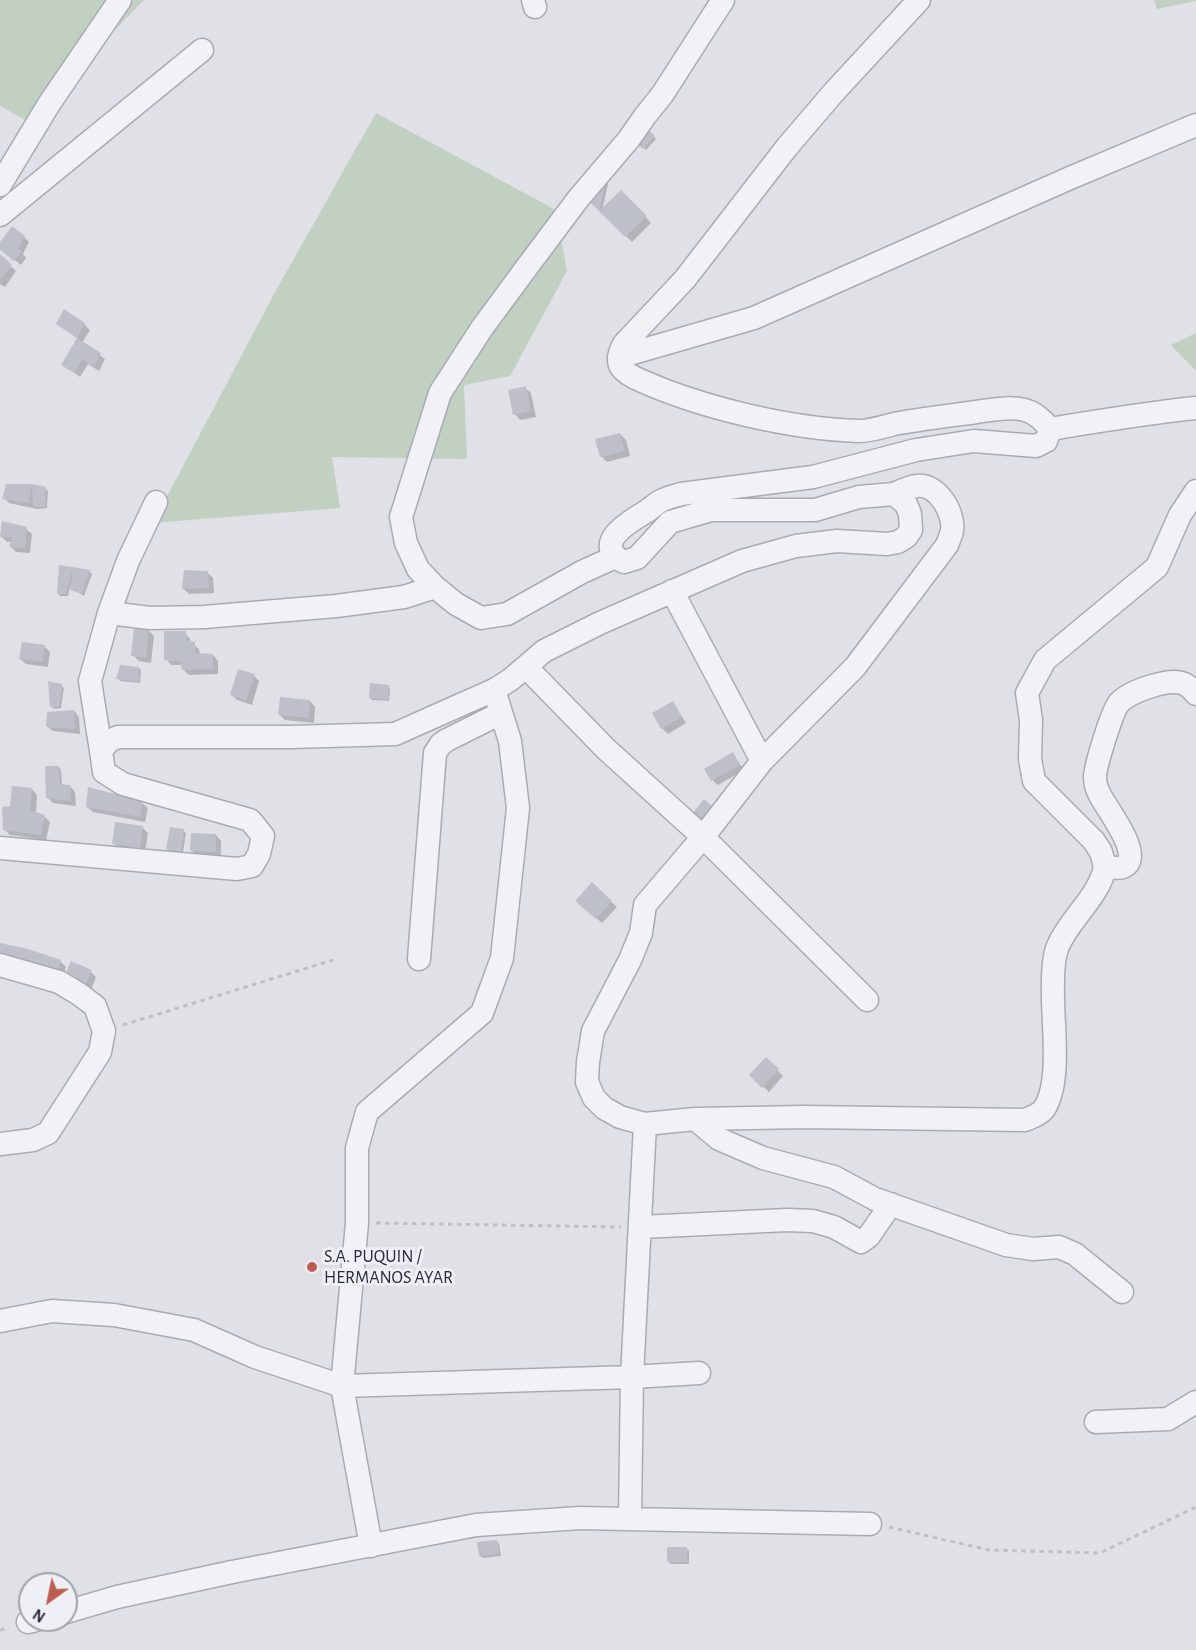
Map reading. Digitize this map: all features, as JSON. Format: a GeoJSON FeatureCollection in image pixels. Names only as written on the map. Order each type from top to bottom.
{"type":"FeatureCollection","features":[{"type":"Feature","properties":{"kind":"street"},"geometry":{"type":"LineString","coordinates":[[0,185],[49,104],[120,0]]}},
{"type":"Feature","properties":{"kind":"street"},"geometry":{"type":"LineString","coordinates":[[615,557],[582,572],[507,614],[481,618],[456,604],[418,569],[411,556],[401,517],[440,393],[482,328],[527,267],[578,199],[629,139],[662,95],[723,0]]}},
{"type":"Feature","properties":{"kind":"street"},"geometry":{"type":"LineString","coordinates":[[919,0],[834,92],[684,279],[624,344],[619,357],[620,367],[626,374],[662,390],[730,411],[811,427],[861,431],[928,417],[1011,408],[1027,410],[1041,417],[1050,429]]}},
{"type":"Feature","properties":{"kind":"street"},"geometry":{"type":"LineString","coordinates":[[0,215],[202,50]]}},
{"type":"Feature","properties":{"kind":"street"},"geometry":{"type":"LineString","coordinates":[[619,357],[754,318],[1070,178],[1196,125]]}},
{"type":"Feature","properties":{"kind":"street"},"geometry":{"type":"LineString","coordinates":[[1141,413],[1196,392]]}},
{"type":"Feature","properties":{"kind":"street"},"geometry":{"type":"LineString","coordinates":[[1050,429],[1141,413],[1163,413],[1196,408]]}},
{"type":"Feature","properties":{"kind":"street"},"geometry":{"type":"LineString","coordinates":[[1050,429],[1046,441],[1036,446],[974,441],[916,450],[813,477],[681,494],[662,500],[625,523],[614,537],[611,549],[615,557],[624,562],[637,558],[670,522],[711,510],[815,510],[859,497],[894,494],[919,485],[933,490],[945,502],[953,529],[947,544],[855,667],[762,761],[703,837],[645,905],[641,933],[630,960],[593,1031],[587,1082],[594,1098],[604,1108],[620,1117],[645,1124],[696,1119],[805,1117],[1024,1120],[1036,1116],[1044,1109],[1052,1091],[1055,1049],[1053,981],[1057,948],[1101,881],[1105,867],[1101,852],[1094,841],[1034,781],[1030,759],[1031,720],[1027,693],[1045,660],[1157,567],[1180,515],[1196,491]]}},
{"type":"Feature","properties":{"kind":"street"},"geometry":{"type":"LineString","coordinates":[[101,751],[109,741],[118,736],[291,737],[395,734],[494,690],[510,680],[544,651],[600,623],[742,561],[796,546],[837,541],[887,544],[898,542],[911,530],[910,514],[906,504],[894,494]]}},
{"type":"Feature","properties":{"kind":"street"},"geometry":{"type":"LineString","coordinates":[[0,848],[237,869],[252,866],[259,854],[263,836],[250,820],[123,784],[104,771],[90,681],[109,613],[128,561],[156,502]]}},
{"type":"Feature","properties":{"kind":"street"},"geometry":{"type":"LineString","coordinates":[[109,613],[150,618],[204,617],[336,606],[404,597],[435,587]]}},
{"type":"Feature","properties":{"kind":"street"},"geometry":{"type":"LineString","coordinates":[[672,591],[762,761]]}},
{"type":"Feature","properties":{"kind":"street"},"geometry":{"type":"LineString","coordinates":[[526,667],[606,749],[703,837],[867,1000]]}},
{"type":"Feature","properties":{"kind":"street"},"geometry":{"type":"LineString","coordinates":[[1105,867],[1122,868],[1130,859],[1127,841],[1099,795],[1095,779],[1117,705],[1130,694],[1169,681],[1181,682],[1196,694]]}},
{"type":"Feature","properties":{"kind":"street"},"geometry":{"type":"LineString","coordinates":[[371,1546],[342,1386],[357,1223],[357,1148],[367,1112],[482,1014],[502,958],[518,808],[510,741],[494,690]]}},
{"type":"Feature","properties":{"kind":"street"},"geometry":{"type":"LineString","coordinates":[[419,958],[435,753],[447,740],[501,713]]}},
{"type":"Feature","properties":{"kind":"street"},"geometry":{"type":"LineString","coordinates":[[0,965],[59,982],[79,994],[95,1006],[104,1031],[100,1052],[48,1133],[33,1140],[0,1144]]}},
{"type":"Feature","properties":{"kind":"street"},"geometry":{"type":"LineString","coordinates":[[696,1119],[719,1139],[763,1158],[834,1177],[875,1199],[1006,1245],[1034,1249],[1059,1247],[1075,1254],[1122,1292]]}},
{"type":"Feature","properties":{"kind":"street"},"geometry":{"type":"LineString","coordinates":[[630,1518],[632,1377],[645,1124]]}},
{"type":"Feature","properties":{"kind":"street"},"geometry":{"type":"LineString","coordinates":[[641,1227],[813,1221],[834,1227],[861,1242],[869,1236],[891,1204]]}},
{"type":"Feature","properties":{"kind":"street"},"geometry":{"type":"LineString","coordinates":[[0,1321],[52,1311],[114,1315],[194,1330],[255,1357],[342,1386],[699,1373]]}},
{"type":"Feature","properties":{"kind":"street"},"geometry":{"type":"LineString","coordinates":[[1096,1422],[1168,1419],[1196,1402]]}},
{"type":"Feature","properties":{"kind":"street"},"geometry":{"type":"LineString","coordinates":[[78,1608],[117,1597],[220,1575],[476,1525],[580,1518],[870,1524]]}},
{"type":"Feature","properties":{"kind":"path"},"geometry":{"type":"LineString","coordinates":[[104,1031],[333,960]]}},
{"type":"Feature","properties":{"kind":"path"},"geometry":{"type":"LineString","coordinates":[[357,1223],[641,1227]]}},
{"type":"Feature","properties":{"kind":"path"},"geometry":{"type":"LineString","coordinates":[[870,1524],[903,1529],[988,1550],[1100,1552],[1196,1506]]}},
{"type":"Feature","properties":{"kind":"green space"},"geometry":{"type":"Polygon","coordinates":[[[0,0],[144,0],[27,121],[0,106],[0,0]]]}},
{"type":"Feature","properties":{"kind":"green space"},"geometry":{"type":"Polygon","coordinates":[[[1154,0],[1196,0],[1196,1],[1157,9],[1154,0]]]}},
{"type":"Feature","properties":{"kind":"green space"},"geometry":{"type":"Polygon","coordinates":[[[376,113],[556,210],[567,271],[510,376],[464,385],[467,459],[332,457],[340,508],[153,523],[274,294],[376,113]]]}},
{"type":"Feature","properties":{"kind":"green space"},"geometry":{"type":"Polygon","coordinates":[[[1196,333],[1196,371],[1171,345],[1196,333]]]}},
{"type":"Feature","properties":{"kind":"building"},"geometry":{"type":"Polygon","coordinates":[[[645,126],[655,136],[643,149],[632,138],[645,126]]]}},
{"type":"Feature","properties":{"kind":"building"},"geometry":{"type":"Polygon","coordinates":[[[606,180],[599,211],[585,197],[606,180]]]}},
{"type":"Feature","properties":{"kind":"building"},"geometry":{"type":"Polygon","coordinates":[[[621,190],[647,216],[625,237],[599,211],[621,190]]]}},
{"type":"Feature","properties":{"kind":"building"},"geometry":{"type":"Polygon","coordinates":[[[12,226],[25,236],[18,249],[22,251],[14,261],[0,250],[0,242],[12,226]]]}},
{"type":"Feature","properties":{"kind":"building"},"geometry":{"type":"Polygon","coordinates":[[[0,254],[12,265],[0,280],[0,254]]]}},
{"type":"Feature","properties":{"kind":"building"},"geometry":{"type":"Polygon","coordinates":[[[64,309],[85,323],[77,338],[56,324],[64,309]]]}},
{"type":"Feature","properties":{"kind":"building"},"geometry":{"type":"Polygon","coordinates":[[[77,338],[101,353],[94,367],[82,360],[74,373],[61,365],[77,338]]]}},
{"type":"Feature","properties":{"kind":"building"},"geometry":{"type":"Polygon","coordinates":[[[526,386],[531,411],[513,415],[508,390],[526,386]]]}},
{"type":"Feature","properties":{"kind":"building"},"geometry":{"type":"Polygon","coordinates":[[[620,433],[625,451],[600,457],[595,439],[620,433]]]}},
{"type":"Feature","properties":{"kind":"building"},"geometry":{"type":"Polygon","coordinates":[[[6,484],[32,484],[29,503],[2,499],[6,484]]]}},
{"type":"Feature","properties":{"kind":"building"},"geometry":{"type":"Polygon","coordinates":[[[32,484],[46,487],[45,507],[33,507],[32,484]]]}},
{"type":"Feature","properties":{"kind":"building"},"geometry":{"type":"Polygon","coordinates":[[[2,521],[27,527],[25,548],[9,547],[12,537],[0,537],[2,521]]]}},
{"type":"Feature","properties":{"kind":"building"},"geometry":{"type":"Polygon","coordinates":[[[59,565],[73,567],[66,594],[57,594],[59,565]]]}},
{"type":"Feature","properties":{"kind":"building"},"geometry":{"type":"Polygon","coordinates":[[[73,567],[90,570],[82,594],[70,590],[73,567]]]}},
{"type":"Feature","properties":{"kind":"building"},"geometry":{"type":"Polygon","coordinates":[[[184,570],[208,571],[209,588],[182,589],[184,570]]]}},
{"type":"Feature","properties":{"kind":"building"},"geometry":{"type":"Polygon","coordinates":[[[134,627],[149,629],[146,658],[131,656],[134,627]]]}},
{"type":"Feature","properties":{"kind":"building"},"geometry":{"type":"Polygon","coordinates":[[[164,631],[186,631],[186,640],[195,642],[195,653],[213,654],[213,669],[182,670],[180,661],[164,660],[164,631]]]}},
{"type":"Feature","properties":{"kind":"building"},"geometry":{"type":"Polygon","coordinates":[[[22,642],[45,645],[43,662],[19,659],[22,642]]]}},
{"type":"Feature","properties":{"kind":"building"},"geometry":{"type":"Polygon","coordinates":[[[120,665],[139,667],[138,682],[116,679],[120,665]]]}},
{"type":"Feature","properties":{"kind":"building"},"geometry":{"type":"Polygon","coordinates":[[[238,669],[255,674],[246,700],[230,695],[238,669]]]}},
{"type":"Feature","properties":{"kind":"building"},"geometry":{"type":"Polygon","coordinates":[[[48,681],[62,684],[59,707],[50,707],[48,681]]]}},
{"type":"Feature","properties":{"kind":"building"},"geometry":{"type":"Polygon","coordinates":[[[370,683],[389,685],[388,700],[369,698],[370,683]]]}},
{"type":"Feature","properties":{"kind":"building"},"geometry":{"type":"Polygon","coordinates":[[[280,697],[310,700],[309,718],[278,715],[280,697]]]}},
{"type":"Feature","properties":{"kind":"building"},"geometry":{"type":"Polygon","coordinates":[[[673,701],[682,717],[661,729],[652,713],[673,701]]]}},
{"type":"Feature","properties":{"kind":"building"},"geometry":{"type":"Polygon","coordinates":[[[74,710],[75,729],[46,727],[47,712],[74,710]]]}},
{"type":"Feature","properties":{"kind":"building"},"geometry":{"type":"Polygon","coordinates":[[[733,752],[740,765],[711,781],[704,769],[733,752]]]}},
{"type":"Feature","properties":{"kind":"building"},"geometry":{"type":"Polygon","coordinates":[[[45,766],[59,766],[60,784],[70,785],[71,801],[46,798],[45,766]]]}},
{"type":"Feature","properties":{"kind":"building"},"geometry":{"type":"Polygon","coordinates":[[[12,786],[32,788],[30,810],[45,815],[41,835],[3,830],[2,807],[10,806],[12,786]]]}},
{"type":"Feature","properties":{"kind":"building"},"geometry":{"type":"Polygon","coordinates":[[[88,787],[143,801],[140,817],[86,807],[88,787]]]}},
{"type":"Feature","properties":{"kind":"building"},"geometry":{"type":"Polygon","coordinates":[[[704,799],[716,809],[702,824],[691,815],[704,799]]]}},
{"type":"Feature","properties":{"kind":"building"},"geometry":{"type":"Polygon","coordinates":[[[115,822],[143,826],[140,848],[112,844],[115,822]]]}},
{"type":"Feature","properties":{"kind":"building"},"geometry":{"type":"Polygon","coordinates":[[[170,827],[184,829],[181,852],[166,849],[170,827]]]}},
{"type":"Feature","properties":{"kind":"building"},"geometry":{"type":"Polygon","coordinates":[[[191,833],[216,834],[216,852],[190,851],[191,833]]]}},
{"type":"Feature","properties":{"kind":"building"},"geometry":{"type":"Polygon","coordinates":[[[592,882],[612,901],[596,919],[575,901],[592,882]]]}},
{"type":"Feature","properties":{"kind":"building"},"geometry":{"type":"Polygon","coordinates":[[[0,943],[61,960],[55,979],[0,961],[0,943]]]}},
{"type":"Feature","properties":{"kind":"building"},"geometry":{"type":"Polygon","coordinates":[[[71,961],[92,970],[84,989],[63,980],[71,961]]]}},
{"type":"Feature","properties":{"kind":"building"},"geometry":{"type":"Polygon","coordinates":[[[766,1057],[779,1069],[762,1088],[749,1075],[766,1057]]]}},
{"type":"Feature","properties":{"kind":"building"},"geometry":{"type":"Polygon","coordinates":[[[497,1540],[499,1554],[479,1556],[477,1542],[497,1540]]]}},
{"type":"Feature","properties":{"kind":"building"},"geometry":{"type":"Polygon","coordinates":[[[667,1547],[687,1547],[687,1562],[667,1562],[667,1547]]]}},
{"type":"Feature","properties":{"kind":"place","name":"S.A. PUQUIN / HERMANOS AYAR"},"geometry":{"type":"Point","coordinates":[312,1267]}}]}
